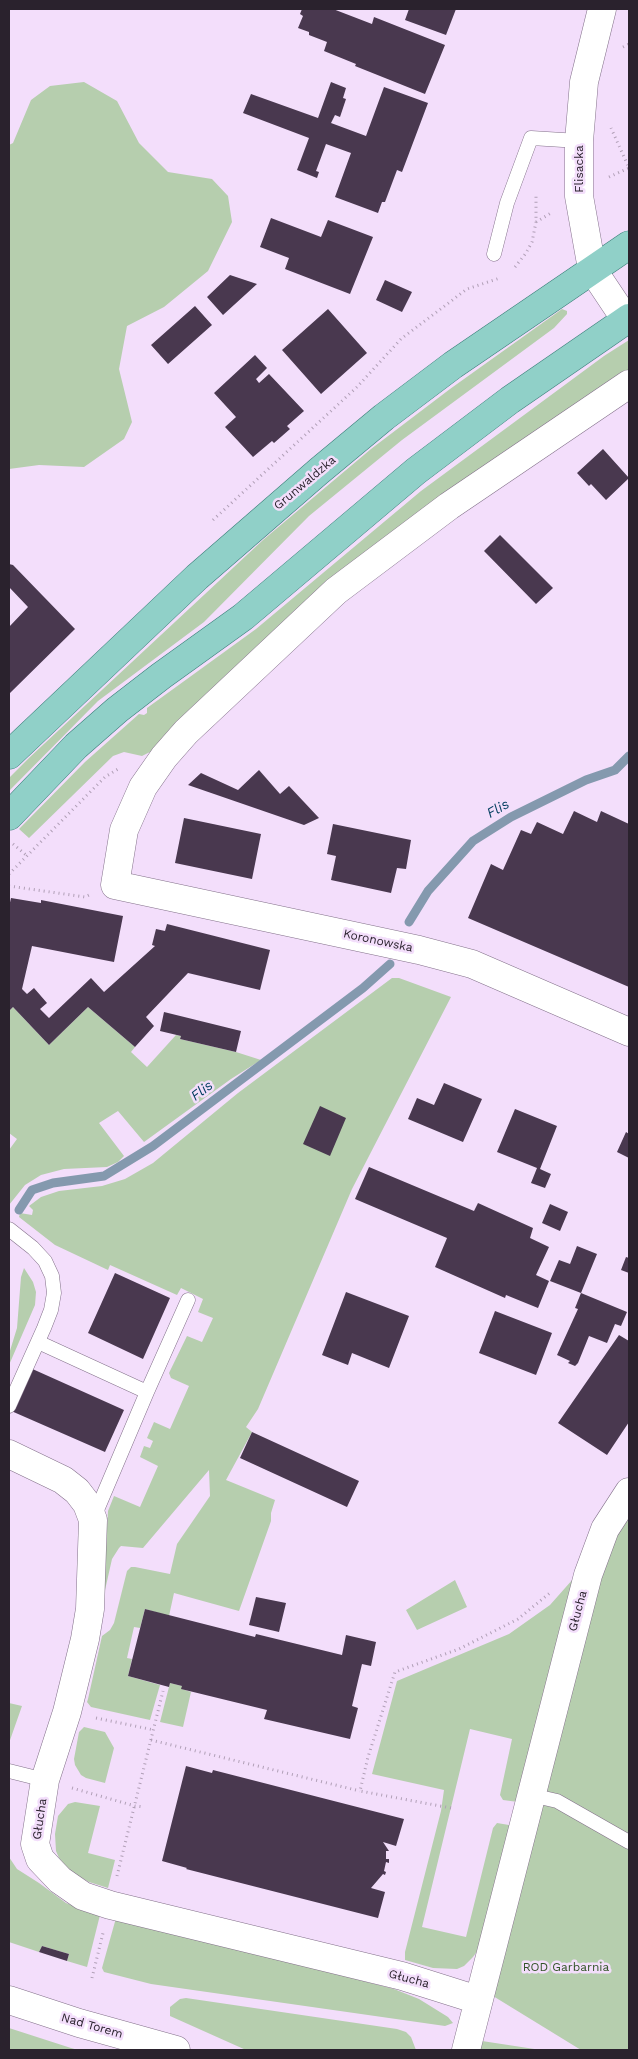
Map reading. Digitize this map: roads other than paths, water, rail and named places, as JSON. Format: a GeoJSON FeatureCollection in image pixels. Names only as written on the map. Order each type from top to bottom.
{"type":"FeatureCollection","features":[{"type":"Feature","properties":{"kind":"main road","name":"Grunwaldzka"},"geometry":{"type":"LineString","coordinates":[[9,755],[197,576],[384,417],[453,365],[629,245]]}},
{"type":"Feature","properties":{"kind":"main road"},"geometry":{"type":"LineString","coordinates":[[9,816],[76,746],[117,710],[243,617],[416,471],[510,400],[628,319]]}},
{"type":"Feature","properties":{"kind":"street","name":"Flisacka"},"geometry":{"type":"LineString","coordinates":[[602,9],[586,69],[579,141],[579,196],[592,269],[628,319]]}},
{"type":"Feature","properties":{"kind":"street","name":"Koronowska"},"geometry":{"type":"LineString","coordinates":[[629,384],[449,506],[336,591],[186,732],[159,763],[139,794],[124,830],[115,886],[410,948],[472,964],[629,1032]]}},
{"type":"Feature","properties":{"kind":"street","name":"Głucha"},"geometry":{"type":"LineString","coordinates":[[9,1454],[63,1480],[77,1491],[88,1504],[92,1520],[90,1609],[67,1712],[45,1780],[35,1844],[40,1859],[60,1880],[83,1896],[110,1905],[402,1976],[478,2000]]}},
{"type":"Feature","properties":{"kind":"street","name":"Głucha"},"geometry":{"type":"LineString","coordinates":[[466,2050],[593,1560],[605,1530],[629,1492]]}},
{"type":"Feature","properties":{"kind":"street","name":"Nad Torem"},"geometry":{"type":"LineString","coordinates":[[9,2000],[79,2023],[176,2050]]}},
{"type":"Feature","properties":{"kind":"lane"},"geometry":{"type":"LineString","coordinates":[[494,254],[507,203],[531,138],[579,141]]}},
{"type":"Feature","properties":{"kind":"lane"},"geometry":{"type":"LineString","coordinates":[[9,1229],[45,1261],[52,1276],[54,1293],[51,1310],[9,1406]]}},
{"type":"Feature","properties":{"kind":"lane"},"geometry":{"type":"LineString","coordinates":[[92,1520],[188,1300]]}},
{"type":"Feature","properties":{"kind":"lane"},"geometry":{"type":"LineString","coordinates":[[38,1342],[147,1392]]}},
{"type":"Feature","properties":{"kind":"lane"},"geometry":{"type":"LineString","coordinates":[[9,1771],[45,1780]]}},
{"type":"Feature","properties":{"kind":"lane"},"geometry":{"type":"LineString","coordinates":[[531,1796],[557,1801],[629,1842]]}},
{"type":"Feature","properties":{"kind":"waterway","name":"Flis"},"geometry":{"type":"LineString","coordinates":[[409,922],[428,891],[473,841],[511,817],[586,780],[615,770],[629,756]]}},
{"type":"Feature","properties":{"kind":"waterway","name":"Flis"},"geometry":{"type":"LineString","coordinates":[[19,1210],[32,1190],[53,1183],[104,1176],[153,1146],[363,988],[390,964]]}},
{"type":"Feature","properties":{"kind":"park label","name":"ROD Garbarnia"},"geometry":{"type":"Point","coordinates":[566,1967]}}]}
